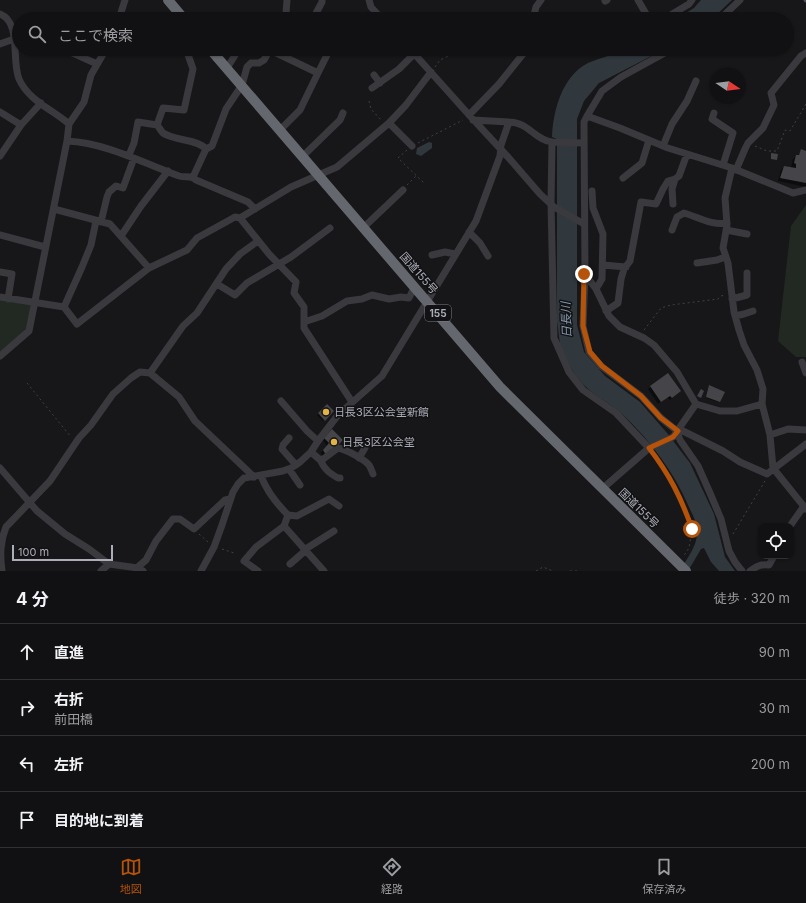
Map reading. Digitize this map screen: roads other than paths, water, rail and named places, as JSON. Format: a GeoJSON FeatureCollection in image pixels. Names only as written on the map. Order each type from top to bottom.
{"type":"FeatureCollection","features":[{"type":"Feature","properties":{"kind":"highway"},"geometry":{"type":"LineString","coordinates":[[168,0],[178,12]]}},
{"type":"Feature","properties":{"kind":"highway","name":"国道155号"},"geometry":{"type":"LineString","coordinates":[[216,56],[500,387],[682,567]]}},
{"type":"Feature","properties":{"kind":"street"},"geometry":{"type":"LineString","coordinates":[[121,12],[125,0]]}},
{"type":"Feature","properties":{"kind":"street"},"geometry":{"type":"LineString","coordinates":[[286,12],[287,0]]}},
{"type":"Feature","properties":{"kind":"street"},"geometry":{"type":"LineString","coordinates":[[317,12],[322,0]]}},
{"type":"Feature","properties":{"kind":"street"},"geometry":{"type":"LineString","coordinates":[[369,0],[371,7],[376,12]]}},
{"type":"Feature","properties":{"kind":"street"},"geometry":{"type":"LineString","coordinates":[[535,12],[536,7],[541,0]]}},
{"type":"Feature","properties":{"kind":"street"},"geometry":{"type":"LineString","coordinates":[[638,0],[645,12]]}},
{"type":"Feature","properties":{"kind":"street"},"geometry":{"type":"LineString","coordinates":[[727,12],[740,0]]}},
{"type":"Feature","properties":{"kind":"street"},"geometry":{"type":"LineString","coordinates":[[674,12],[689,1]]}},
{"type":"Feature","properties":{"kind":"street"},"geometry":{"type":"LineString","coordinates":[[0,14],[6,16],[12,26]]}},
{"type":"Feature","properties":{"kind":"street"},"geometry":{"type":"LineString","coordinates":[[0,44],[12,41]]}},
{"type":"Feature","properties":{"kind":"street"},"geometry":{"type":"LineString","coordinates":[[792,523],[805,508],[773,468],[770,435],[762,404],[762,389],[757,370],[744,345],[735,316],[728,263],[723,248],[726,226],[725,198],[734,169],[748,143],[763,128],[774,105],[771,93],[801,56],[806,53]]}},
{"type":"Feature","properties":{"kind":"street"},"geometry":{"type":"LineString","coordinates":[[16,56],[16,67],[19,79],[27,92],[69,124]]}},
{"type":"Feature","properties":{"kind":"street"},"geometry":{"type":"LineString","coordinates":[[79,56],[97,64]]}},
{"type":"Feature","properties":{"kind":"street"},"geometry":{"type":"LineString","coordinates":[[0,356],[29,331],[45,247],[68,141],[69,124],[84,102],[91,75],[102,56]]}},
{"type":"Feature","properties":{"kind":"street"},"geometry":{"type":"LineString","coordinates":[[157,125],[163,108],[184,110],[193,69],[188,56]]}},
{"type":"Feature","properties":{"kind":"street"},"geometry":{"type":"LineString","coordinates":[[227,68],[235,56]]}},
{"type":"Feature","properties":{"kind":"street"},"geometry":{"type":"LineString","coordinates":[[192,176],[206,149],[212,146],[226,109],[242,85],[247,67],[251,63],[259,63],[264,60],[266,56]]}},
{"type":"Feature","properties":{"kind":"street"},"geometry":{"type":"LineString","coordinates":[[284,56],[318,73]]}},
{"type":"Feature","properties":{"kind":"street"},"geometry":{"type":"LineString","coordinates":[[280,130],[300,110],[326,56]]}},
{"type":"Feature","properties":{"kind":"street"},"geometry":{"type":"LineString","coordinates":[[372,88],[399,69],[408,56]]}},
{"type":"Feature","properties":{"kind":"street"},"geometry":{"type":"LineString","coordinates":[[416,56],[540,194],[553,205],[583,224]]}},
{"type":"Feature","properties":{"kind":"street"},"geometry":{"type":"LineString","coordinates":[[471,117],[521,56]]}},
{"type":"Feature","properties":{"kind":"street"},"geometry":{"type":"LineString","coordinates":[[659,56],[621,76],[602,91],[586,116],[584,122],[582,142],[584,274],[583,326],[590,352],[602,366],[641,396],[680,440],[698,466],[721,519],[729,551],[742,571]]}},
{"type":"Feature","properties":{"kind":"street"},"geometry":{"type":"LineString","coordinates":[[0,298],[64,307],[77,324],[149,268],[188,250],[197,238],[235,217],[240,218],[291,187],[337,167],[387,124],[406,105],[430,72]]}},
{"type":"Feature","properties":{"kind":"street"},"geometry":{"type":"LineString","coordinates":[[374,75],[380,83]]}},
{"type":"Feature","properties":{"kind":"street"},"geometry":{"type":"LineString","coordinates":[[663,146],[672,124],[687,101],[696,81]]}},
{"type":"Feature","properties":{"kind":"street"},"geometry":{"type":"LineString","coordinates":[[0,156],[13,139],[21,125],[41,103]]}},
{"type":"Feature","properties":{"kind":"street"},"geometry":{"type":"LineString","coordinates":[[0,112],[21,125]]}},
{"type":"Feature","properties":{"kind":"street"},"geometry":{"type":"LineString","coordinates":[[303,156],[340,120],[343,113]]}},
{"type":"Feature","properties":{"kind":"street"},"geometry":{"type":"LineString","coordinates":[[714,113],[712,118],[733,133],[723,165]]}},
{"type":"Feature","properties":{"kind":"street"},"geometry":{"type":"LineString","coordinates":[[586,116],[663,146],[734,169],[793,193],[806,190]]}},
{"type":"Feature","properties":{"kind":"street"},"geometry":{"type":"LineString","coordinates":[[471,117],[522,124],[546,142],[582,142]]}},
{"type":"Feature","properties":{"kind":"street"},"geometry":{"type":"LineString","coordinates":[[64,307],[91,245],[109,192],[116,186],[123,188],[138,122],[157,125],[162,133],[181,140],[196,143],[204,146],[206,149]]}},
{"type":"Feature","properties":{"kind":"street"},"geometry":{"type":"LineString","coordinates":[[201,571],[214,547],[230,499],[238,484],[244,478],[289,469],[296,465],[311,452],[318,440],[338,415],[382,376],[469,232],[478,214],[500,156],[500,145],[510,122]]}},
{"type":"Feature","properties":{"kind":"street"},"geometry":{"type":"LineString","coordinates":[[387,124],[412,146]]}},
{"type":"Feature","properties":{"kind":"street"},"geometry":{"type":"LineString","coordinates":[[623,178],[642,163],[649,140]]}},
{"type":"Feature","properties":{"kind":"street"},"geometry":{"type":"LineString","coordinates":[[68,141],[79,141],[131,156],[181,176],[192,176],[196,180],[248,202],[255,209]]}},
{"type":"Feature","properties":{"kind":"street"},"geometry":{"type":"LineString","coordinates":[[552,142],[554,338],[570,372],[583,390],[616,413],[649,448]]}},
{"type":"Feature","properties":{"kind":"street"},"geometry":{"type":"LineString","coordinates":[[673,204],[672,189],[687,154]]}},
{"type":"Feature","properties":{"kind":"street"},"geometry":{"type":"LineString","coordinates":[[121,236],[141,206],[168,171]]}},
{"type":"Feature","properties":{"kind":"street"},"geometry":{"type":"LineString","coordinates":[[606,311],[618,303],[621,279],[630,261],[642,202],[656,204],[662,189],[668,181],[675,180]]}},
{"type":"Feature","properties":{"kind":"street"},"geometry":{"type":"LineString","coordinates":[[364,227],[403,190]]}},
{"type":"Feature","properties":{"kind":"street"},"geometry":{"type":"LineString","coordinates":[[592,191],[593,208],[603,234],[602,279],[596,289]]}},
{"type":"Feature","properties":{"kind":"street"},"geometry":{"type":"LineString","coordinates":[[54,209],[110,224],[149,268]]}},
{"type":"Feature","properties":{"kind":"street"},"geometry":{"type":"LineString","coordinates":[[672,230],[677,217],[684,213],[705,221],[723,224],[747,234]]}},
{"type":"Feature","properties":{"kind":"street"},"geometry":{"type":"LineString","coordinates":[[240,218],[258,241],[296,282],[294,293],[304,307],[304,328],[352,402]]}},
{"type":"Feature","properties":{"kind":"street"},"geometry":{"type":"LineString","coordinates":[[217,284],[235,295],[247,283],[291,257],[330,228]]}},
{"type":"Feature","properties":{"kind":"street"},"geometry":{"type":"LineString","coordinates":[[469,232],[480,243],[488,256]]}},
{"type":"Feature","properties":{"kind":"street"},"geometry":{"type":"LineString","coordinates":[[0,235],[45,247]]}},
{"type":"Feature","properties":{"kind":"street"},"geometry":{"type":"LineString","coordinates":[[150,373],[183,326],[197,313],[226,269],[240,254],[258,241]]}},
{"type":"Feature","properties":{"kind":"street"},"geometry":{"type":"LineString","coordinates":[[432,255],[445,252],[456,254]]}},
{"type":"Feature","properties":{"kind":"street"},"geometry":{"type":"LineString","coordinates":[[697,263],[717,260],[725,257]]}},
{"type":"Feature","properties":{"kind":"street"},"geometry":{"type":"LineString","coordinates":[[602,265],[626,267]]}},
{"type":"Feature","properties":{"kind":"street"},"geometry":{"type":"LineString","coordinates":[[0,272],[12,274],[8,299]]}},
{"type":"Feature","properties":{"kind":"street"},"geometry":{"type":"LineString","coordinates":[[732,296],[747,295],[747,273]]}},
{"type":"Feature","properties":{"kind":"street"},"geometry":{"type":"LineString","coordinates":[[584,274],[596,289],[609,316],[620,327],[642,337],[654,345],[677,372],[696,404],[720,411],[737,411],[762,404]]}},
{"type":"Feature","properties":{"kind":"street"},"geometry":{"type":"LineString","coordinates":[[304,322],[322,316],[347,301],[362,299],[372,295],[389,299],[401,297],[409,298],[412,292],[417,289]]}},
{"type":"Feature","properties":{"kind":"street"},"geometry":{"type":"LineString","coordinates":[[735,316],[753,311]]}},
{"type":"Feature","properties":{"kind":"street"},"geometry":{"type":"LineString","coordinates":[[802,362],[806,373]]}},
{"type":"Feature","properties":{"kind":"street"},"geometry":{"type":"LineString","coordinates":[[2,571],[0,554],[1,536],[6,527],[50,480],[76,442],[91,426],[113,394],[140,372],[150,373],[179,397],[195,421],[257,476],[278,505],[288,515],[297,516],[329,499],[339,506]]}},
{"type":"Feature","properties":{"kind":"street"},"geometry":{"type":"LineString","coordinates":[[281,401],[307,431],[318,440]]}},
{"type":"Feature","properties":{"kind":"street"},"geometry":{"type":"LineString","coordinates":[[675,434],[683,420],[696,404]]}},
{"type":"Feature","properties":{"kind":"street"},"geometry":{"type":"LineString","coordinates":[[770,435],[788,429],[806,430]]}},
{"type":"Feature","properties":{"kind":"street"},"geometry":{"type":"LineString","coordinates":[[602,489],[649,448],[683,431],[723,451],[740,462],[767,474],[806,444]]}},
{"type":"Feature","properties":{"kind":"street"},"geometry":{"type":"LineString","coordinates":[[289,438],[283,445],[282,449],[296,465]]}},
{"type":"Feature","properties":{"kind":"street"},"geometry":{"type":"LineString","coordinates":[[320,459],[325,458],[338,448],[343,449],[368,465],[373,474]]}},
{"type":"Feature","properties":{"kind":"street"},"geometry":{"type":"LineString","coordinates":[[359,458],[365,448]]}},
{"type":"Feature","properties":{"kind":"street"},"geometry":{"type":"LineString","coordinates":[[311,452],[320,459],[327,471],[340,478]]}},
{"type":"Feature","properties":{"kind":"street"},"geometry":{"type":"LineString","coordinates":[[0,468],[29,502],[53,525],[109,564],[140,570],[138,566],[146,560],[156,541],[173,519],[180,519],[194,529],[225,500],[230,499]]}},
{"type":"Feature","properties":{"kind":"street"},"geometry":{"type":"LineString","coordinates":[[289,469],[300,485]]}},
{"type":"Feature","properties":{"kind":"street"},"geometry":{"type":"LineString","coordinates":[[258,571],[244,561],[256,547],[284,526],[288,515]]}},
{"type":"Feature","properties":{"kind":"street"},"geometry":{"type":"LineString","coordinates":[[284,526],[324,571]]}},
{"type":"Feature","properties":{"kind":"street"},"geometry":{"type":"LineString","coordinates":[[290,564],[305,550],[334,531]]}},
{"type":"Feature","properties":{"kind":"street"},"geometry":{"type":"LineString","coordinates":[[750,571],[763,564],[769,565],[772,559]]}},
{"type":"Feature","properties":{"kind":"street"},"geometry":{"type":"LineString","coordinates":[[101,571],[109,564]]}},
{"type":"Feature","properties":{"kind":"water"},"geometry":{"type":"Polygon","coordinates":[[[701,0],[732,0],[719,12],[687,12],[694,8],[701,0]]]}},
{"type":"Feature","properties":{"kind":"water","name":"日長川"},"geometry":{"type":"Polygon","coordinates":[[[608,56],[651,56],[599,83],[584,101],[577,119],[577,325],[584,352],[605,376],[640,402],[667,433],[690,463],[714,514],[725,557],[735,571],[719,571],[711,562],[704,548],[701,549],[688,571],[680,571],[697,538],[697,526],[676,481],[652,446],[622,414],[582,384],[563,355],[557,322],[557,139],[552,137],[554,116],[565,85],[579,69],[588,63],[608,56]]]}},
{"type":"Feature","properties":{"kind":"water"},"geometry":{"type":"Polygon","coordinates":[[[429,142],[432,143],[432,148],[421,156],[416,154],[417,148],[429,142]]]}},
{"type":"Feature","properties":{"kind":"place","name":"日長3区公会堂新館"},"geometry":{"type":"Point","coordinates":[326,412]}},
{"type":"Feature","properties":{"kind":"place","name":"日長3区公会堂"},"geometry":{"type":"Point","coordinates":[334,442]}}]}
